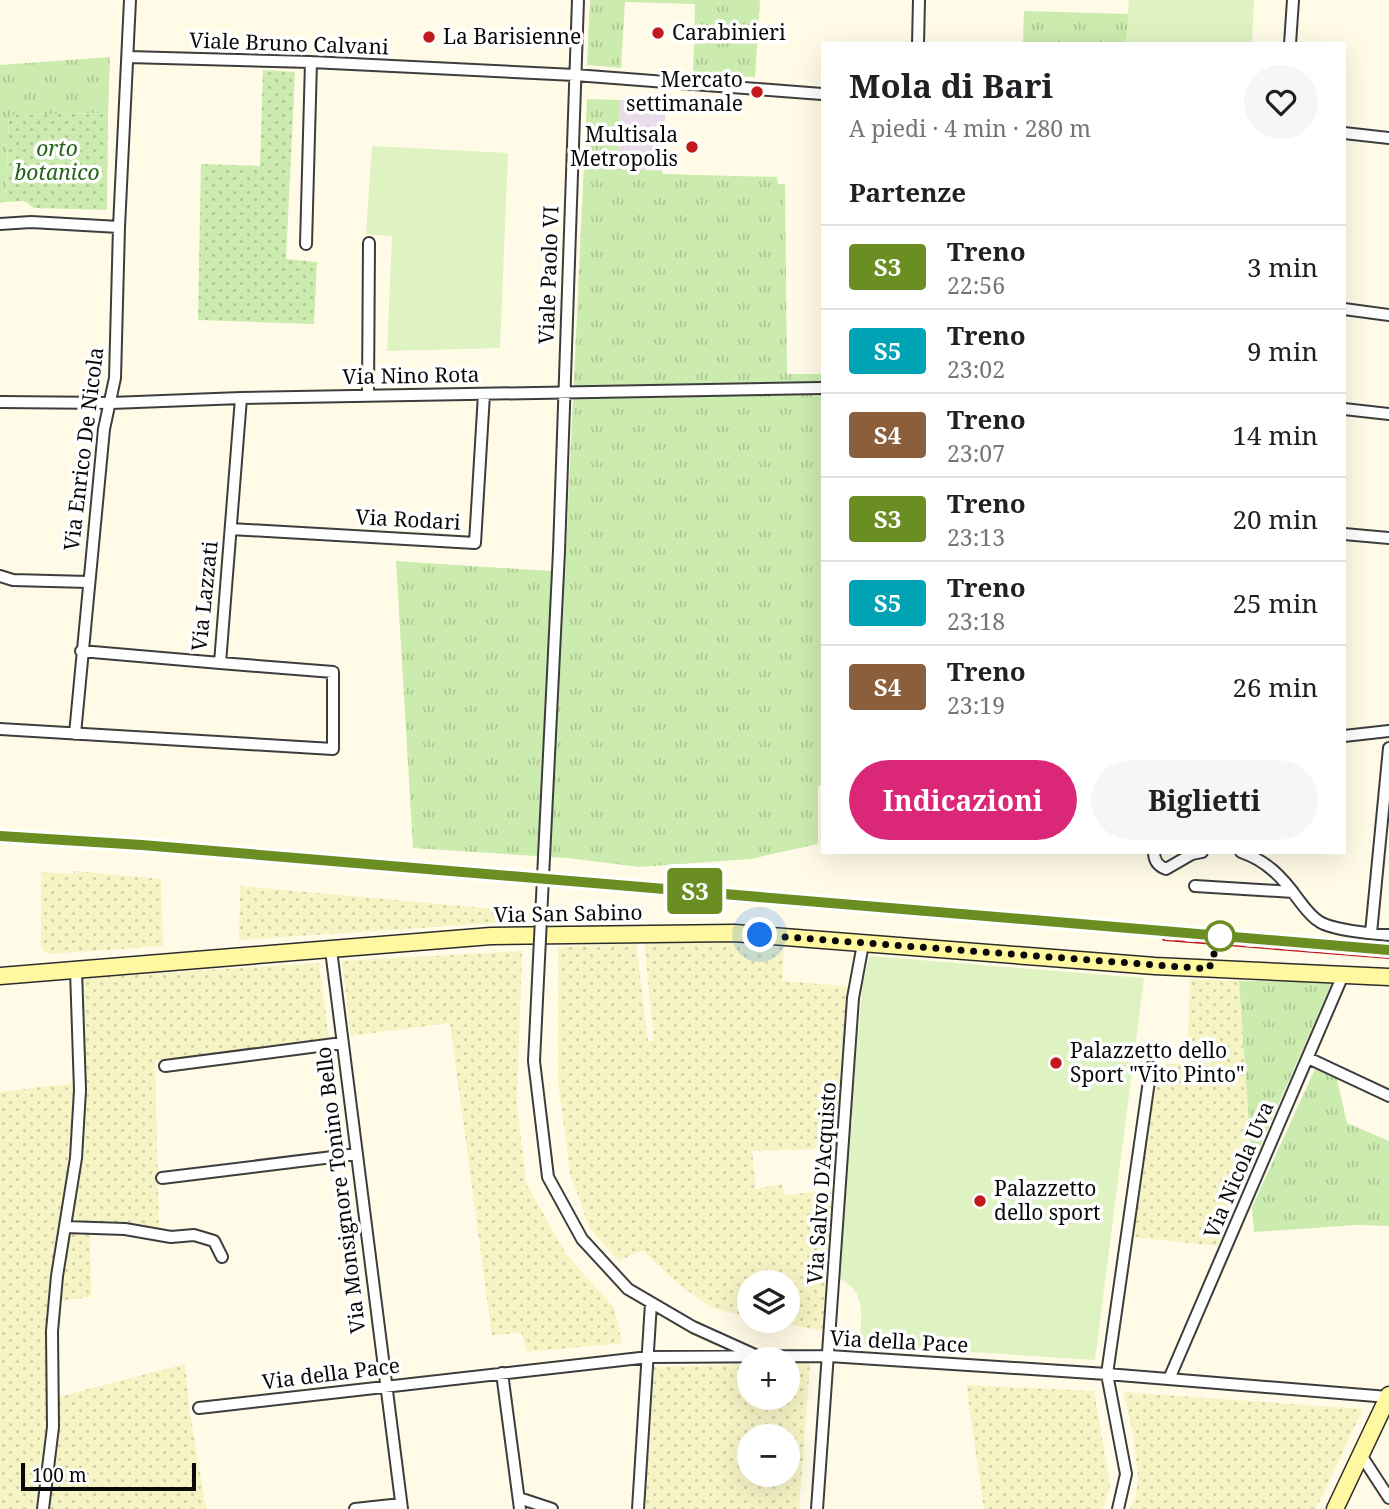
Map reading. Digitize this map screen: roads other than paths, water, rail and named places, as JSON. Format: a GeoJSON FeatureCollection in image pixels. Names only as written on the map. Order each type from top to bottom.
{"type":"FeatureCollection","features":[{"type":"Feature","properties":{"kind":"street","name":"Via Enrico De Nicola"},"geometry":{"type":"LineString","coordinates":[[75,734],[104,429],[115,379],[130,0]]}},
{"type":"Feature","properties":{"kind":"street","name":"Viale Paolo VI"},"geometry":{"type":"LineString","coordinates":[[578,0],[559,551],[534,1061],[548,1177],[582,1239],[628,1290],[693,1327],[738,1347]]}},
{"type":"Feature","properties":{"kind":"street"},"geometry":{"type":"LineString","coordinates":[[918,42],[919,0]]}},
{"type":"Feature","properties":{"kind":"street"},"geometry":{"type":"LineString","coordinates":[[1290,42],[1293,0]]}},
{"type":"Feature","properties":{"kind":"street","name":"Viale Bruno Calvani"},"geometry":{"type":"LineString","coordinates":[[128,57],[311,62],[575,75],[821,94]]}},
{"type":"Feature","properties":{"kind":"street"},"geometry":{"type":"LineString","coordinates":[[306,244],[311,62]]}},
{"type":"Feature","properties":{"kind":"street"},"geometry":{"type":"LineString","coordinates":[[1346,133],[1389,138]]}},
{"type":"Feature","properties":{"kind":"street"},"geometry":{"type":"LineString","coordinates":[[0,224],[31,222],[119,227]]}},
{"type":"Feature","properties":{"kind":"street"},"geometry":{"type":"LineString","coordinates":[[368,395],[369,243]]}},
{"type":"Feature","properties":{"kind":"street"},"geometry":{"type":"LineString","coordinates":[[1346,309],[1389,315]]}},
{"type":"Feature","properties":{"kind":"street","name":"Via Nino Rota"},"geometry":{"type":"LineString","coordinates":[[0,402],[111,403],[368,395],[821,388]]}},
{"type":"Feature","properties":{"kind":"street","name":"Via Rodari"},"geometry":{"type":"LineString","coordinates":[[231,528],[475,543],[484,394]]}},
{"type":"Feature","properties":{"kind":"street","name":"Via Lazzati"},"geometry":{"type":"LineString","coordinates":[[81,651],[220,663],[242,398]]}},
{"type":"Feature","properties":{"kind":"street"},"geometry":{"type":"LineString","coordinates":[[1346,409],[1389,414]]}},
{"type":"Feature","properties":{"kind":"street"},"geometry":{"type":"LineString","coordinates":[[1346,534],[1389,538]]}},
{"type":"Feature","properties":{"kind":"street"},"geometry":{"type":"LineString","coordinates":[[0,576],[13,580],[88,582]]}},
{"type":"Feature","properties":{"kind":"street"},"geometry":{"type":"LineString","coordinates":[[0,729],[333,749],[333,672],[220,663]]}},
{"type":"Feature","properties":{"kind":"street"},"geometry":{"type":"LineString","coordinates":[[1346,736],[1389,730]]}},
{"type":"Feature","properties":{"kind":"street"},"geometry":{"type":"LineString","coordinates":[[1371,933],[1389,748]]}},
{"type":"Feature","properties":{"kind":"street"},"geometry":{"type":"LineString","coordinates":[[1154,855],[1160,867],[1166,869],[1192,854]]}},
{"type":"Feature","properties":{"kind":"street"},"geometry":{"type":"LineString","coordinates":[[1246,854],[1273,869],[1309,913],[1321,923],[1389,935]]}},
{"type":"Feature","properties":{"kind":"street"},"geometry":{"type":"LineString","coordinates":[[1195,886],[1293,892]]}},
{"type":"Feature","properties":{"kind":"street","name":"Via San Sabino"},"geometry":{"type":"LineString","coordinates":[[0,976],[491,936],[734,933],[1156,966],[1389,977]]}},
{"type":"Feature","properties":{"kind":"street","name":"Via Salvo D'Acquisto"},"geometry":{"type":"LineString","coordinates":[[817,1509],[853,998],[863,944]]}},
{"type":"Feature","properties":{"kind":"street","name":"Via Monsignore Tonino Bello"},"geometry":{"type":"LineString","coordinates":[[331,950],[401,1506]]}},
{"type":"Feature","properties":{"kind":"street"},"geometry":{"type":"LineString","coordinates":[[43,1509],[53,1427],[52,1331],[76,1158],[79,1090],[76,970]]}},
{"type":"Feature","properties":{"kind":"street","name":"Via Nicola Uva"},"geometry":{"type":"LineString","coordinates":[[1169,1379],[1343,975]]}},
{"type":"Feature","properties":{"kind":"street"},"geometry":{"type":"LineString","coordinates":[[165,1066],[342,1043]]}},
{"type":"Feature","properties":{"kind":"street"},"geometry":{"type":"LineString","coordinates":[[1308,1058],[1389,1096]]}},
{"type":"Feature","properties":{"kind":"street"},"geometry":{"type":"LineString","coordinates":[[1118,1509],[1126,1474],[1107,1374],[1151,1068]]}},
{"type":"Feature","properties":{"kind":"street"},"geometry":{"type":"LineString","coordinates":[[162,1178],[357,1154]]}},
{"type":"Feature","properties":{"kind":"street"},"geometry":{"type":"LineString","coordinates":[[65,1227],[125,1229],[171,1237],[194,1235],[214,1241],[222,1257]]}},
{"type":"Feature","properties":{"kind":"street"},"geometry":{"type":"LineString","coordinates":[[638,1509],[651,1303]]}},
{"type":"Feature","properties":{"kind":"street","name":"Via della Pace"},"geometry":{"type":"LineString","coordinates":[[800,1356],[1107,1374],[1389,1396]]}},
{"type":"Feature","properties":{"kind":"street","name":"Via della Pace"},"geometry":{"type":"LineString","coordinates":[[199,1408],[649,1357],[737,1357]]}},
{"type":"Feature","properties":{"kind":"street"},"geometry":{"type":"LineString","coordinates":[[502,1373],[519,1504],[552,1509]]}},
{"type":"Feature","properties":{"kind":"street"},"geometry":{"type":"LineString","coordinates":[[1335,1509],[1389,1396]]}},
{"type":"Feature","properties":{"kind":"street"},"geometry":{"type":"LineString","coordinates":[[1361,1455],[1389,1498]]}},
{"type":"Feature","properties":{"kind":"street"},"geometry":{"type":"LineString","coordinates":[[355,1509],[401,1506]]}},
{"type":"Feature","properties":{"kind":"railway"},"geometry":{"type":"LineString","coordinates":[[0,836],[142,845],[1154,930]]}},
{"type":"Feature","properties":{"kind":"railway"},"geometry":{"type":"LineString","coordinates":[[1165,938],[1389,956]]}},
{"type":"Feature","properties":{"kind":"train","name":"S3"},"geometry":{"type":"LineString","coordinates":[[0,836],[142,845],[1389,950]]}},
{"type":"Feature","properties":{"kind":"place","name":"Carabinieri"},"geometry":{"type":"Point","coordinates":[658,33]}},
{"type":"Feature","properties":{"kind":"place","name":"La Barisienne"},"geometry":{"type":"Point","coordinates":[429,37]}},
{"type":"Feature","properties":{"kind":"place","name":"Mercato settimanale"},"geometry":{"type":"Point","coordinates":[757,92]}},
{"type":"Feature","properties":{"kind":"place","name":"Multisala Metropolis"},"geometry":{"type":"Point","coordinates":[692,147]}},
{"type":"Feature","properties":{"kind":"place","name":"Palazzetto dello Sport \"Vito Pinto\""},"geometry":{"type":"Point","coordinates":[1056,1063]}},
{"type":"Feature","properties":{"kind":"place","name":"Palazzetto dello sport"},"geometry":{"type":"Point","coordinates":[980,1201]}},
{"type":"Feature","properties":{"kind":"park label","name":"orto botanico"},"geometry":{"type":"Point","coordinates":[57,161]}}]}
